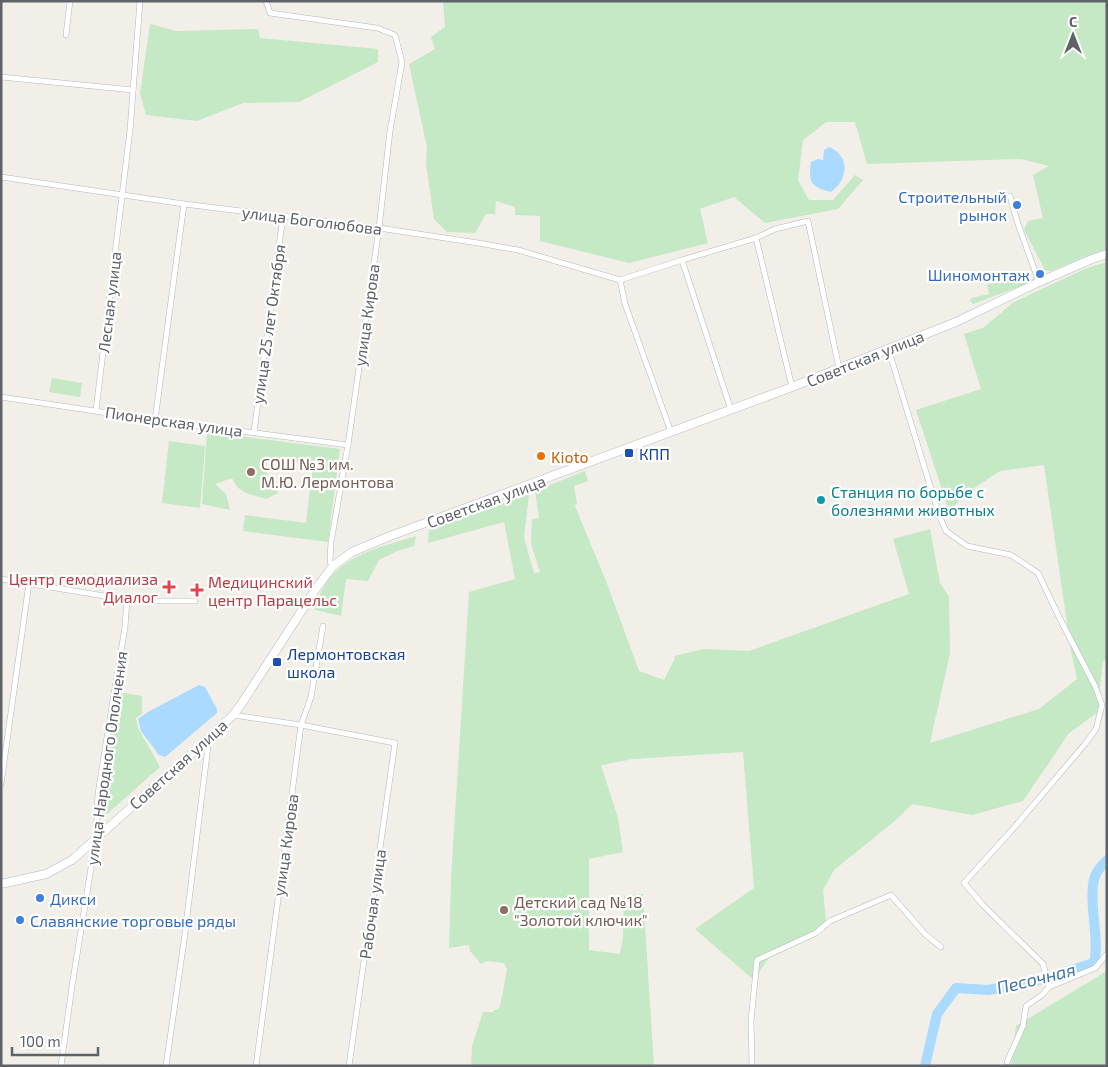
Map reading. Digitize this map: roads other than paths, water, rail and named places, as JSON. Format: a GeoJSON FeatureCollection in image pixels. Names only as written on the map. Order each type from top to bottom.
{"type":"FeatureCollection","features":[{"type":"Feature","properties":{"kind":"main road","name":"Советская улица"},"geometry":{"type":"LineString","coordinates":[[1,884],[46,874],[72,860],[209,738],[233,715],[254,686],[317,587],[333,566],[352,552],[390,536],[532,485],[792,387],[956,322],[1039,282],[1107,254]]}},
{"type":"Feature","properties":{"kind":"street"},"geometry":{"type":"LineString","coordinates":[[66,35],[70,1]]}},
{"type":"Feature","properties":{"kind":"street","name":"Лесная улица"},"geometry":{"type":"LineString","coordinates":[[96,410],[130,130],[140,1]]}},
{"type":"Feature","properties":{"kind":"street","name":"улица Кирова"},"geometry":{"type":"LineString","coordinates":[[266,1],[270,13],[377,28],[395,35],[402,62],[390,131],[348,445],[331,542],[330,562],[333,566]]}},
{"type":"Feature","properties":{"kind":"street"},"geometry":{"type":"LineString","coordinates":[[1,77],[133,90]]}},
{"type":"Feature","properties":{"kind":"street","name":"улица Боголюбова"},"geometry":{"type":"LineString","coordinates":[[1,177],[184,204],[378,228],[518,250],[620,280]]}},
{"type":"Feature","properties":{"kind":"street"},"geometry":{"type":"LineString","coordinates":[[1010,196],[1039,282]]}},
{"type":"Feature","properties":{"kind":"street"},"geometry":{"type":"LineString","coordinates":[[154,420],[184,204]]}},
{"type":"Feature","properties":{"kind":"street","name":"улица 25 лет Октября"},"geometry":{"type":"LineString","coordinates":[[254,432],[283,216]]}},
{"type":"Feature","properties":{"kind":"street"},"geometry":{"type":"LineString","coordinates":[[671,432],[625,304],[620,280],[756,238],[774,229],[808,221],[839,368]]}},
{"type":"Feature","properties":{"kind":"street"},"geometry":{"type":"LineString","coordinates":[[756,238],[792,387]]}},
{"type":"Feature","properties":{"kind":"street"},"geometry":{"type":"LineString","coordinates":[[682,260],[731,410]]}},
{"type":"Feature","properties":{"kind":"street"},"geometry":{"type":"LineString","coordinates":[[888,348],[939,515],[946,531],[967,546],[1010,555],[1038,573],[1095,686],[1102,705],[1096,729],[1085,744],[964,883],[982,905],[1043,964],[1049,987]]}},
{"type":"Feature","properties":{"kind":"street","name":"Пионерская улица"},"geometry":{"type":"LineString","coordinates":[[1,397],[154,420],[348,445]]}},
{"type":"Feature","properties":{"kind":"street"},"geometry":{"type":"LineString","coordinates":[[1,579],[127,599],[195,601]]}},
{"type":"Feature","properties":{"kind":"street"},"geometry":{"type":"LineString","coordinates":[[1,784],[29,583]]}},
{"type":"Feature","properties":{"kind":"street","name":"улица Народного Ополчения"},"geometry":{"type":"LineString","coordinates":[[61,1066],[96,837],[99,786],[127,599]]}},
{"type":"Feature","properties":{"kind":"street","name":"улица Кирова"},"geometry":{"type":"LineString","coordinates":[[256,1066],[301,725],[311,697],[323,626]]}},
{"type":"Feature","properties":{"kind":"street"},"geometry":{"type":"LineString","coordinates":[[233,715],[301,725]]}},
{"type":"Feature","properties":{"kind":"street","name":"Рабочая улица"},"geometry":{"type":"LineString","coordinates":[[301,725],[395,743],[349,1066]]}},
{"type":"Feature","properties":{"kind":"street"},"geometry":{"type":"LineString","coordinates":[[166,1066],[209,738]]}},
{"type":"Feature","properties":{"kind":"street"},"geometry":{"type":"LineString","coordinates":[[752,1066],[751,1021],[757,960],[816,933],[830,921],[891,895],[925,934],[941,947]]}},
{"type":"Feature","properties":{"kind":"street"},"geometry":{"type":"LineString","coordinates":[[1007,1062],[1023,1026],[1026,1006],[1042,995],[1049,987],[1095,968],[1107,954]]}},
{"type":"Feature","properties":{"kind":"water"},"geometry":{"type":"Polygon","coordinates":[[[829,147],[841,156],[845,168],[841,181],[831,192],[815,186],[812,183],[810,174],[811,162],[818,159],[823,160],[824,150],[829,147]]]}},
{"type":"Feature","properties":{"kind":"water"},"geometry":{"type":"Polygon","coordinates":[[[199,685],[205,687],[217,709],[217,713],[165,757],[159,755],[141,731],[138,719],[199,685]]]}},
{"type":"Feature","properties":{"kind":"waterway","name":"Песочная"},"geometry":{"type":"LineString","coordinates":[[925,1066],[937,1014],[956,988],[988,990],[1033,982],[1094,963],[1096,941],[1092,891],[1098,871],[1107,860]]}},
{"type":"Feature","properties":{"kind":"place","name":"Строительный рынок"},"geometry":{"type":"Point","coordinates":[1017,205]}},
{"type":"Feature","properties":{"kind":"place","name":"Шиномонтаж"},"geometry":{"type":"Point","coordinates":[1040,274]}},
{"type":"Feature","properties":{"kind":"place","name":"КПП"},"geometry":{"type":"Point","coordinates":[629,453]}},
{"type":"Feature","properties":{"kind":"place","name":"Kioto"},"geometry":{"type":"Point","coordinates":[541,456]}},
{"type":"Feature","properties":{"kind":"place","name":"СОШ №3 им. М.Ю. Лермонтова"},"geometry":{"type":"Point","coordinates":[251,472]}},
{"type":"Feature","properties":{"kind":"place","name":"Станция по борьбе с болезнями животных"},"geometry":{"type":"Point","coordinates":[821,500]}},
{"type":"Feature","properties":{"kind":"place","name":"Центр гемодиализа Диалог"},"geometry":{"type":"Point","coordinates":[169,587]}},
{"type":"Feature","properties":{"kind":"place","name":"Медицинский центр Парацельс"},"geometry":{"type":"Point","coordinates":[197,590]}},
{"type":"Feature","properties":{"kind":"place","name":"Лермонтовская школа"},"geometry":{"type":"Point","coordinates":[277,662]}},
{"type":"Feature","properties":{"kind":"place","name":"Дикси"},"geometry":{"type":"Point","coordinates":[40,898]}},
{"type":"Feature","properties":{"kind":"place","name":"Детский сад №18 \"Золотой ключик\""},"geometry":{"type":"Point","coordinates":[504,910]}},
{"type":"Feature","properties":{"kind":"place","name":"Славянские торговые ряды"},"geometry":{"type":"Point","coordinates":[20,920]}}]}
